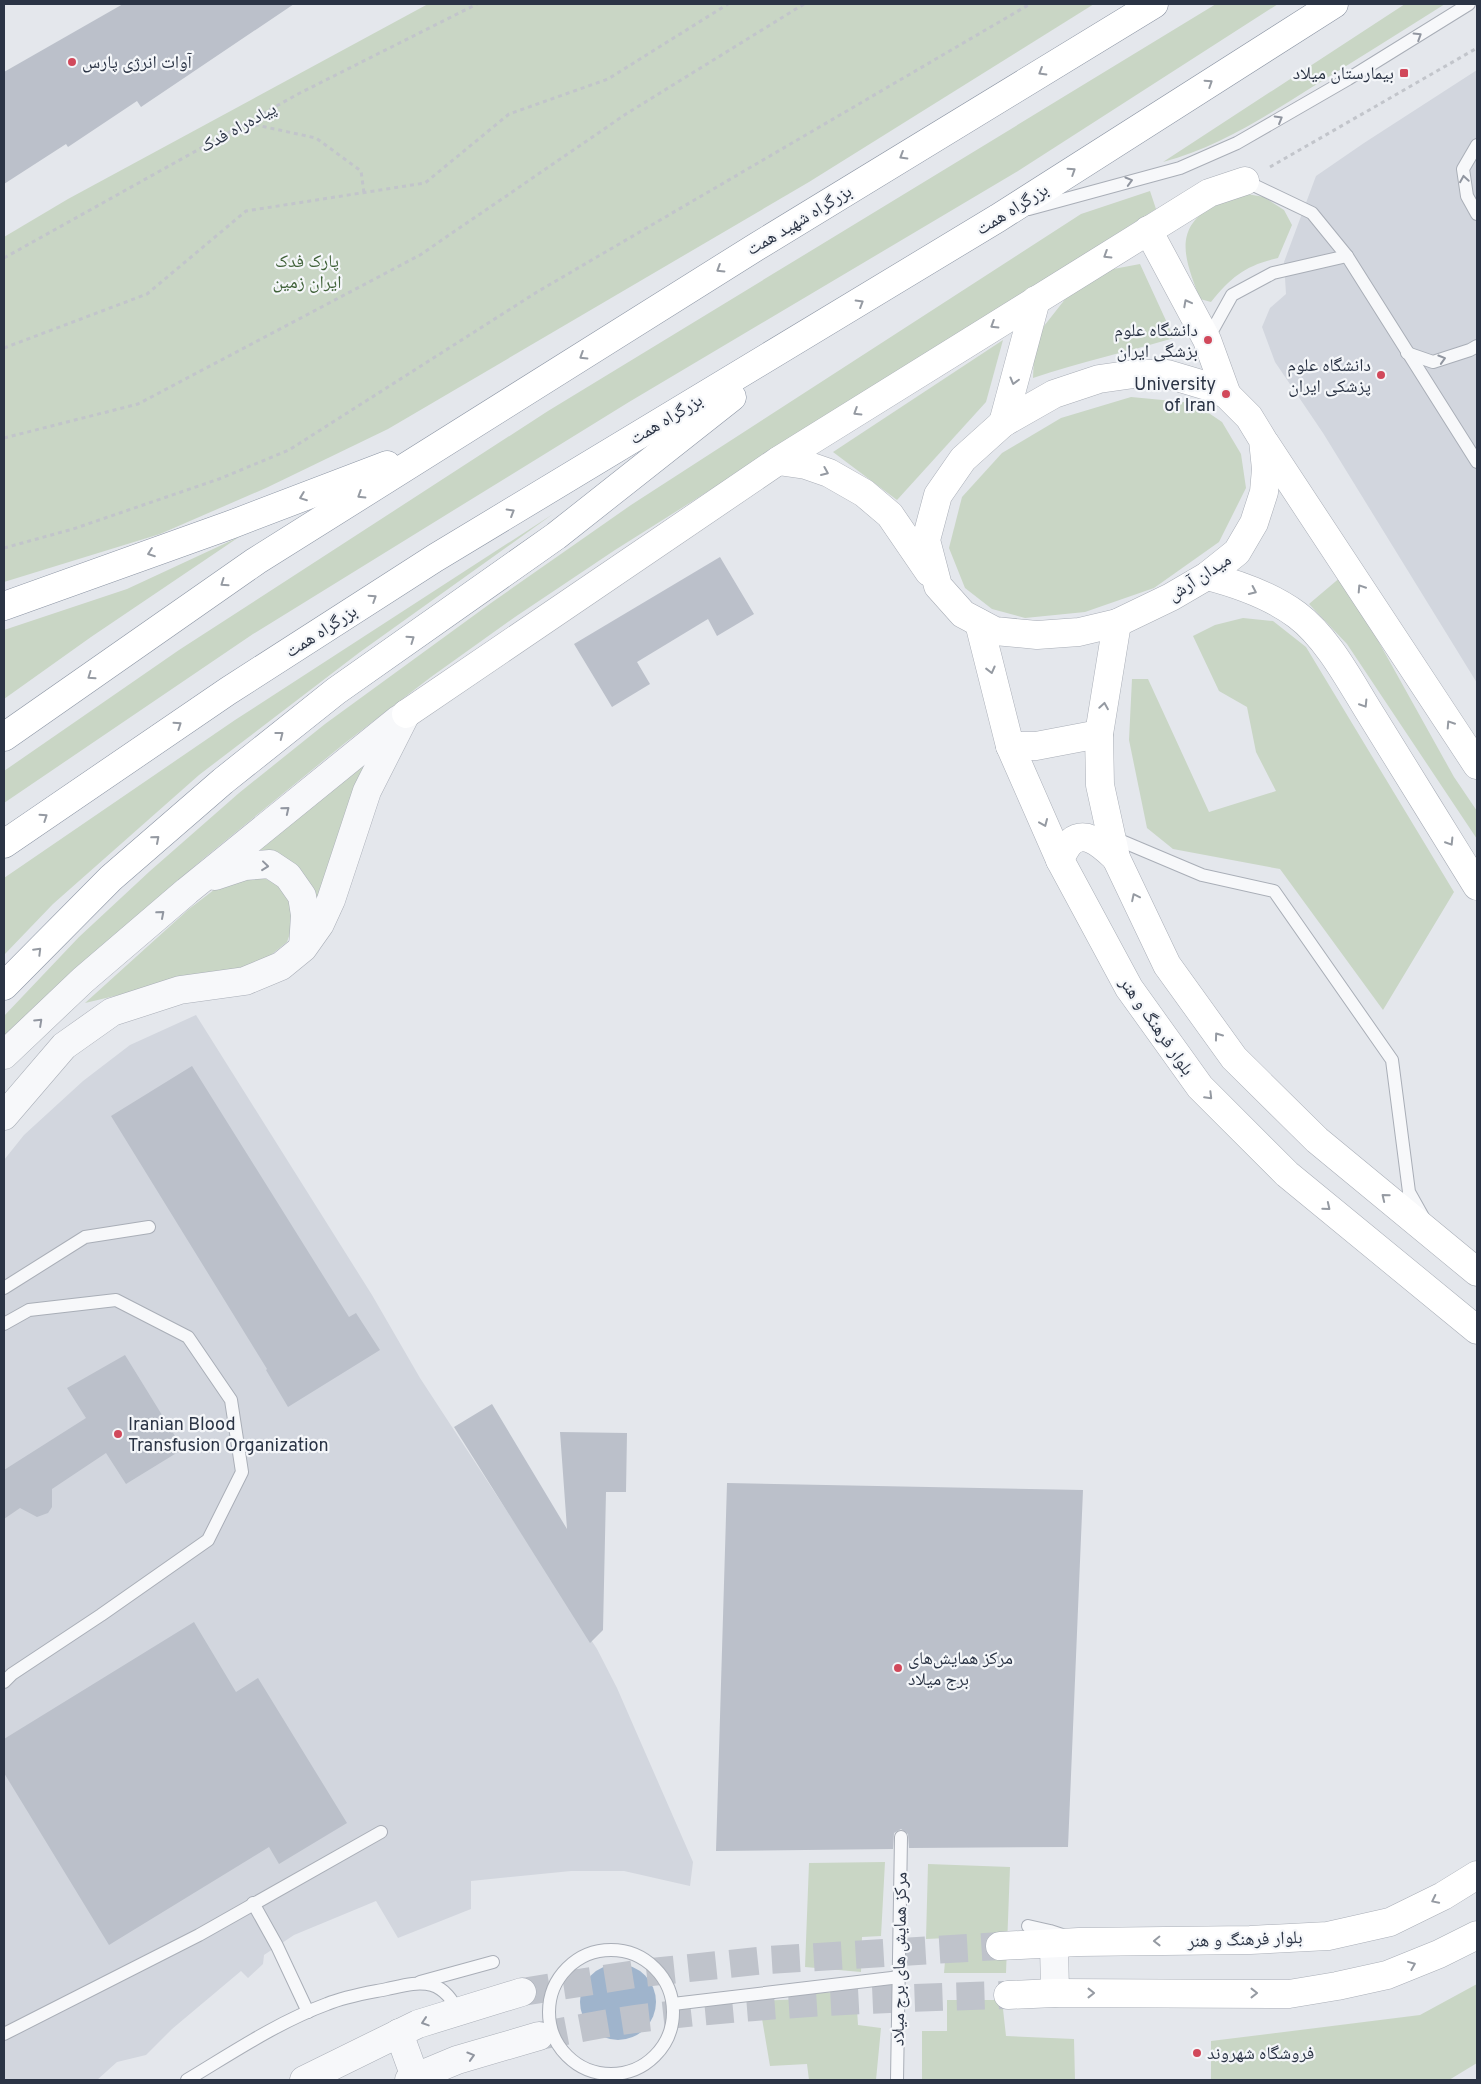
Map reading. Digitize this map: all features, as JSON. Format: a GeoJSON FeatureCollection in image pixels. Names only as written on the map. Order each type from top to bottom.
{"type":"FeatureCollection","features":[{"type":"Feature","properties":{"kind":"main road","name":"بزرگراه شهید همت"},"geometry":{"type":"LineString","coordinates":[[447,442],[756,247],[1154,4]]}},
{"type":"Feature","properties":{"kind":"main road","name":"بزرگراه همت"},"geometry":{"type":"LineString","coordinates":[[4,844],[228,690],[434,558],[998,218],[1334,4]]}},
{"type":"Feature","properties":{"kind":"main road"},"geometry":{"type":"LineString","coordinates":[[406,714],[778,460],[1209,193],[1245,181]]}},
{"type":"Feature","properties":{"kind":"main road"},"geometry":{"type":"LineString","coordinates":[[1148,230],[1207,340],[1227,395]]}},
{"type":"Feature","properties":{"kind":"main road"},"geometry":{"type":"LineString","coordinates":[[1003,423],[1036,300]]}},
{"type":"Feature","properties":{"kind":"main road"},"geometry":{"type":"LineString","coordinates":[[4,986],[111,878],[223,781],[336,691],[556,536],[818,328]]}},
{"type":"Feature","properties":{"kind":"main road","name":"میدان آرش"},"geometry":{"type":"LineString","coordinates":[[1134,374],[1167,374],[1214,388],[1227,395],[1249,417],[1263,440],[1266,469],[1254,523],[1236,552],[1207,576],[1171,597],[1117,623],[1080,632],[1037,635],[995,631],[963,614],[938,586],[926,540],[938,495],[963,459],[1003,423],[1054,394],[1099,379],[1134,374]]}},
{"type":"Feature","properties":{"kind":"main road"},"geometry":{"type":"LineString","coordinates":[[1263,440],[1477,765]]}},
{"type":"Feature","properties":{"kind":"main road"},"geometry":{"type":"LineString","coordinates":[[4,606],[230,525],[447,442]]}},
{"type":"Feature","properties":{"kind":"main road"},"geometry":{"type":"LineString","coordinates":[[4,737],[256,561],[447,442]]}},
{"type":"Feature","properties":{"kind":"main road"},"geometry":{"type":"LineString","coordinates":[[778,460],[806,465],[829,473],[864,493],[890,515],[938,586]]}},
{"type":"Feature","properties":{"kind":"main road"},"geometry":{"type":"LineString","coordinates":[[1207,576],[1237,584],[1264,596],[1297,615],[1319,636],[1346,675],[1477,886]]}},
{"type":"Feature","properties":{"kind":"main road","name":"بلوار فرهنگ و هنر"},"geometry":{"type":"LineString","coordinates":[[980,623],[1010,746],[1060,860],[1129,988],[1200,1087],[1287,1174],[1477,1330]]}},
{"type":"Feature","properties":{"kind":"main road"},"geometry":{"type":"LineString","coordinates":[[1117,623],[1099,734],[1100,785],[1114,848],[1167,965],[1234,1058],[1317,1140],[1477,1272]]}},
{"type":"Feature","properties":{"kind":"main road"},"geometry":{"type":"LineString","coordinates":[[1010,746],[1036,746],[1099,734]]}},
{"type":"Feature","properties":{"kind":"main road"},"geometry":{"type":"LineString","coordinates":[[1060,860],[1068,844],[1080,837],[1096,840],[1114,848]]}},
{"type":"Feature","properties":{"kind":"main road","name":"بلوار فرهنگ و هنر"},"geometry":{"type":"LineString","coordinates":[[1000,1946],[1250,1940],[1328,1936],[1390,1922],[1442,1896],[1477,1875]]}},
{"type":"Feature","properties":{"kind":"main road"},"geometry":{"type":"LineString","coordinates":[[1008,1995],[1055,1993],[1289,1994],[1387,1975],[1439,1954],[1477,1935]]}},
{"type":"Feature","properties":{"kind":"street"},"geometry":{"type":"LineString","coordinates":[[4,1055],[83,980],[187,891],[406,714]]}},
{"type":"Feature","properties":{"kind":"street"},"geometry":{"type":"LineString","coordinates":[[4,1116],[64,1046],[112,1012],[180,990],[244,981],[281,966],[303,948],[320,924],[367,792],[406,714]]}},
{"type":"Feature","properties":{"kind":"street"},"geometry":{"type":"LineString","coordinates":[[187,891],[219,874],[244,866],[270,864],[288,876],[302,896],[306,915],[303,948]]}},
{"type":"Feature","properties":{"kind":"street"},"geometry":{"type":"LineString","coordinates":[[1055,1993],[1067,1943]]}},
{"type":"Feature","properties":{"kind":"street"},"geometry":{"type":"LineString","coordinates":[[306,2080],[418,2024],[522,1992]]}},
{"type":"Feature","properties":{"kind":"street"},"geometry":{"type":"LineString","coordinates":[[399,2033],[416,2079],[457,2060],[539,2036]]}},
{"type":"Feature","properties":{"kind":"lane"},"geometry":{"type":"LineString","coordinates":[[1084,46],[1132,4]]}},
{"type":"Feature","properties":{"kind":"lane"},"geometry":{"type":"LineString","coordinates":[[998,218],[1180,168],[1236,143],[1348,80],[1469,4]]}},
{"type":"Feature","properties":{"kind":"lane"},"geometry":{"type":"LineString","coordinates":[[1477,145],[1463,169],[1467,196],[1477,214]]}},
{"type":"Feature","properties":{"kind":"lane"},"geometry":{"type":"LineString","coordinates":[[1245,181],[1312,213],[1347,256],[1477,462]]}},
{"type":"Feature","properties":{"kind":"lane"},"geometry":{"type":"LineString","coordinates":[[1207,340],[1232,295],[1273,273],[1347,256]]}},
{"type":"Feature","properties":{"kind":"lane"},"geometry":{"type":"LineString","coordinates":[[1407,353],[1433,362],[1477,346]]}},
{"type":"Feature","properties":{"kind":"lane"},"geometry":{"type":"LineString","coordinates":[[1114,848],[1202,874],[1274,892],[1392,1060],[1409,1192],[1432,1235]]}},
{"type":"Feature","properties":{"kind":"lane"},"geometry":{"type":"LineString","coordinates":[[4,1288],[85,1237],[149,1227]]}},
{"type":"Feature","properties":{"kind":"lane"},"geometry":{"type":"LineString","coordinates":[[4,1324],[29,1310],[116,1300],[188,1337],[231,1400],[242,1472],[208,1540],[102,1615],[12,1674],[4,1682]]}},
{"type":"Feature","properties":{"kind":"lane"},"geometry":{"type":"LineString","coordinates":[[4,2034],[198,1935],[381,1832]]}},
{"type":"Feature","properties":{"kind":"lane","name":"مرکز همایش های برج میلاد"},"geometry":{"type":"LineString","coordinates":[[897,2080],[900,1977],[898,1920],[901,1837]]}},
{"type":"Feature","properties":{"kind":"lane"},"geometry":{"type":"LineString","coordinates":[[253,1903],[277,1946],[308,2012]]}},
{"type":"Feature","properties":{"kind":"lane"},"geometry":{"type":"LineString","coordinates":[[1028,1926],[1050,1931],[1067,1943]]}},
{"type":"Feature","properties":{"kind":"lane"},"geometry":{"type":"LineString","coordinates":[[615,1949],[636,1954],[654,1966],[667,1983],[673,2004],[672,2023],[666,2042],[654,2057],[621,2077],[582,2069],[565,2056],[553,2038],[548,2017],[550,1996],[559,1976],[574,1961],[593,1952],[615,1949]]}},
{"type":"Feature","properties":{"kind":"lane"},"geometry":{"type":"LineString","coordinates":[[187,2080],[238,2049],[329,2003],[493,1962]]}},
{"type":"Feature","properties":{"kind":"lane"},"geometry":{"type":"LineString","coordinates":[[673,2004],[900,1977]]}},
{"type":"Feature","properties":{"kind":"lane"},"geometry":{"type":"LineString","coordinates":[[415,1983],[432,1985],[444,1992],[458,2011]]}},
{"type":"Feature","properties":{"kind":"path","name":"پیاده‌راه فدک"},"geometry":{"type":"LineString","coordinates":[[4,258],[298,94],[476,4]]}},
{"type":"Feature","properties":{"kind":"path"},"geometry":{"type":"LineString","coordinates":[[4,348],[146,294],[246,211],[425,183],[509,114],[608,79],[728,4]]}},
{"type":"Feature","properties":{"kind":"path"},"geometry":{"type":"LineString","coordinates":[[4,438],[138,404],[420,255],[626,114],[804,4]]}},
{"type":"Feature","properties":{"kind":"path"},"geometry":{"type":"LineString","coordinates":[[4,548],[73,530],[219,480],[288,450],[537,292],[1030,4]]}},
{"type":"Feature","properties":{"kind":"path"},"geometry":{"type":"LineString","coordinates":[[1245,181],[1477,48]]}},
{"type":"Feature","properties":{"kind":"path"},"geometry":{"type":"LineString","coordinates":[[246,123],[316,138],[361,171],[364,192]]}},
{"type":"Feature","properties":{"kind":"shaded area","name":"دانشگاه علوم پزشکی ایران"},"geometry":{"type":"Polygon","coordinates":[[[1477,70],[1477,683],[1323,433],[1275,362],[1262,327],[1270,308],[1286,294],[1284,262],[1316,176],[1477,70]]]}},
{"type":"Feature","properties":{"kind":"shaded area"},"geometry":{"type":"Polygon","coordinates":[[[196,1015],[372,1295],[420,1378],[597,1649],[617,1688],[693,1862],[690,1886],[624,1871],[571,1871],[471,1881],[471,1909],[398,1938],[376,1901],[294,1935],[264,1955],[263,1964],[248,1978],[241,1971],[172,2029],[146,2055],[117,2062],[97,2080],[4,2080],[4,1160],[24,1135],[83,1081],[130,1045],[196,1015]]]}},
{"type":"Feature","properties":{"kind":"green space","name":"پارک فدک ایران زمین"},"geometry":{"type":"Polygon","coordinates":[[[428,4],[1094,4],[809,182],[388,429],[266,488],[160,534],[4,582],[4,237],[68,199],[428,4]]]}},
{"type":"Feature","properties":{"kind":"green space"},"geometry":{"type":"Polygon","coordinates":[[[1216,4],[1278,4],[1018,171],[629,402],[253,634],[4,803],[4,771],[179,650],[548,411],[1216,4]]]}},
{"type":"Feature","properties":{"kind":"green space"},"geometry":{"type":"Polygon","coordinates":[[[1405,4],[1445,4],[1257,121],[1202,149],[1163,162],[1405,4]]]}},
{"type":"Feature","properties":{"kind":"green space"},"geometry":{"type":"Polygon","coordinates":[[[1150,191],[1156,209],[615,550],[515,617],[431,677],[345,743],[203,859],[100,948],[4,1038],[4,1016],[79,937],[150,871],[239,793],[325,724],[491,603],[631,505],[1081,214],[1150,191]]]}},
{"type":"Feature","properties":{"kind":"green space"},"geometry":{"type":"Polygon","coordinates":[[[1247,194],[1264,197],[1284,210],[1292,225],[1278,258],[1257,264],[1240,273],[1211,302],[1200,299],[1187,261],[1187,237],[1191,227],[1199,216],[1215,205],[1247,194]]]}},
{"type":"Feature","properties":{"kind":"green space"},"geometry":{"type":"Polygon","coordinates":[[[1140,264],[1174,338],[1033,378],[1034,354],[1044,326],[1070,293],[1108,270],[1140,264]]]}},
{"type":"Feature","properties":{"kind":"green space"},"geometry":{"type":"Polygon","coordinates":[[[1003,340],[986,402],[897,500],[833,452],[1003,340]]]}},
{"type":"Feature","properties":{"kind":"green space"},"geometry":{"type":"Polygon","coordinates":[[[1131,397],[1194,403],[1222,422],[1241,454],[1246,488],[1219,542],[1154,588],[1085,612],[1025,618],[992,609],[965,588],[949,548],[962,497],[1002,453],[1061,418],[1131,397]]]}},
{"type":"Feature","properties":{"kind":"green space"},"geometry":{"type":"Polygon","coordinates":[[[553,514],[360,652],[199,775],[53,904],[4,955],[4,878],[235,720],[553,514]]]}},
{"type":"Feature","properties":{"kind":"green space"},"geometry":{"type":"Polygon","coordinates":[[[239,537],[91,637],[4,699],[4,630],[127,589],[239,537]]]}},
{"type":"Feature","properties":{"kind":"green space"},"geometry":{"type":"Polygon","coordinates":[[[1342,576],[1454,777],[1477,811],[1477,839],[1347,644],[1309,604],[1342,576]]]}},
{"type":"Feature","properties":{"kind":"green space"},"geometry":{"type":"Polygon","coordinates":[[[1243,618],[1273,621],[1306,647],[1454,892],[1383,1010],[1280,869],[1173,849],[1147,828],[1129,740],[1132,679],[1148,679],[1209,812],[1276,791],[1256,752],[1247,707],[1219,691],[1193,636],[1215,625],[1243,618]]]}},
{"type":"Feature","properties":{"kind":"green space"},"geometry":{"type":"Polygon","coordinates":[[[380,746],[317,902],[268,851],[255,849],[380,746]]]}},
{"type":"Feature","properties":{"kind":"green space"},"geometry":{"type":"Polygon","coordinates":[[[262,877],[278,885],[287,896],[292,909],[293,925],[287,942],[266,959],[230,971],[182,980],[85,1003],[189,909],[219,886],[241,878],[262,877]]]}},
{"type":"Feature","properties":{"kind":"green space"},"geometry":{"type":"Polygon","coordinates":[[[885,1862],[881,1936],[862,1937],[861,1972],[805,1967],[809,1863],[885,1862]]]}},
{"type":"Feature","properties":{"kind":"green space"},"geometry":{"type":"Polygon","coordinates":[[[928,1864],[1010,1867],[1006,1973],[944,1973],[947,1938],[926,1939],[928,1864]]]}},
{"type":"Feature","properties":{"kind":"green space"},"geometry":{"type":"Polygon","coordinates":[[[1477,1984],[1477,2063],[1449,2080],[1211,2080],[1211,2041],[1420,2015],[1477,1984]]]}},
{"type":"Feature","properties":{"kind":"green space"},"geometry":{"type":"Polygon","coordinates":[[[804,1992],[856,1993],[858,2025],[881,2028],[876,2080],[809,2080],[807,2064],[770,2066],[759,2001],[804,1999],[804,1992]]]}},
{"type":"Feature","properties":{"kind":"green space"},"geometry":{"type":"Polygon","coordinates":[[[947,2000],[1002,2000],[1006,2036],[1074,2039],[1075,2080],[922,2080],[922,2031],[947,2031],[947,2000]]]}},
{"type":"Feature","properties":{"kind":"water"},"geometry":{"type":"Polygon","coordinates":[[[611,1964],[625,1964],[639,1970],[650,1981],[656,1995],[653,2017],[645,2029],[625,2040],[611,2040],[597,2034],[586,2023],[580,2009],[580,1995],[586,1981],[597,1970],[611,1964]]]}},
{"type":"Feature","properties":{"kind":"building"},"geometry":{"type":"Polygon","coordinates":[[[123,4],[294,4],[141,107],[137,101],[68,147],[66,144],[4,184],[4,72],[123,4]]]}},
{"type":"Feature","properties":{"kind":"building"},"geometry":{"type":"Polygon","coordinates":[[[720,557],[754,614],[717,636],[708,619],[637,662],[650,684],[612,707],[574,644],[720,557]]]}},
{"type":"Feature","properties":{"kind":"building"},"geometry":{"type":"Polygon","coordinates":[[[192,1066],[349,1317],[356,1313],[380,1350],[288,1407],[267,1369],[111,1116],[192,1066]]]}},
{"type":"Feature","properties":{"kind":"building","name":"Iranian Blood Transfusion Organization"},"geometry":{"type":"Polygon","coordinates":[[[125,1355],[183,1449],[126,1484],[106,1453],[52,1489],[52,1507],[48,1513],[37,1517],[20,1508],[4,1519],[4,1470],[86,1418],[67,1388],[125,1355]]]}},
{"type":"Feature","properties":{"kind":"building"},"geometry":{"type":"Polygon","coordinates":[[[492,1404],[567,1529],[560,1432],[627,1433],[626,1492],[606,1492],[603,1630],[590,1643],[454,1427],[492,1404]]]}},
{"type":"Feature","properties":{"kind":"building","name":"مرکز همایش‌های برج میلاد"},"geometry":{"type":"Polygon","coordinates":[[[727,1483],[1083,1490],[1068,1847],[909,1848],[908,1834],[901,1829],[894,1833],[893,1849],[716,1851],[727,1483]]]}},
{"type":"Feature","properties":{"kind":"building"},"geometry":{"type":"Polygon","coordinates":[[[194,1622],[236,1692],[258,1678],[347,1823],[279,1864],[269,1847],[109,1945],[4,1773],[4,1739],[194,1622]]]}},
{"type":"Feature","properties":{"kind":"tunnel"},"geometry":{"type":"LineString","coordinates":[[522,1992],[642,1973],[767,1960],[1000,1946]]}},
{"type":"Feature","properties":{"kind":"tunnel"},"geometry":{"type":"LineString","coordinates":[[539,2036],[638,2019],[741,2008],[874,2000],[1008,1995]]}},
{"type":"Feature","properties":{"kind":"place","name":"آوات انرژی پارس"},"geometry":{"type":"Point","coordinates":[72,62]}},
{"type":"Feature","properties":{"kind":"place","name":"بیمارستان میلاد"},"geometry":{"type":"Point","coordinates":[1404,73]}},
{"type":"Feature","properties":{"kind":"place","name":"دانشگاه علوم بزشگى ايران"},"geometry":{"type":"Point","coordinates":[1208,340]}},
{"type":"Feature","properties":{"kind":"place","name":"دانشگاه علوم پزشکی ایران"},"geometry":{"type":"Point","coordinates":[1381,375]}},
{"type":"Feature","properties":{"kind":"place","name":"University of Iran"},"geometry":{"type":"Point","coordinates":[1226,394]}},
{"type":"Feature","properties":{"kind":"place","name":"Iranian Blood Transfusion Organization"},"geometry":{"type":"Point","coordinates":[118,1434]}},
{"type":"Feature","properties":{"kind":"place","name":"مرکز همایش‌های برج میلاد"},"geometry":{"type":"Point","coordinates":[898,1668]}},
{"type":"Feature","properties":{"kind":"place","name":"فروشگاه شهروند"},"geometry":{"type":"Point","coordinates":[1197,2053]}}]}
